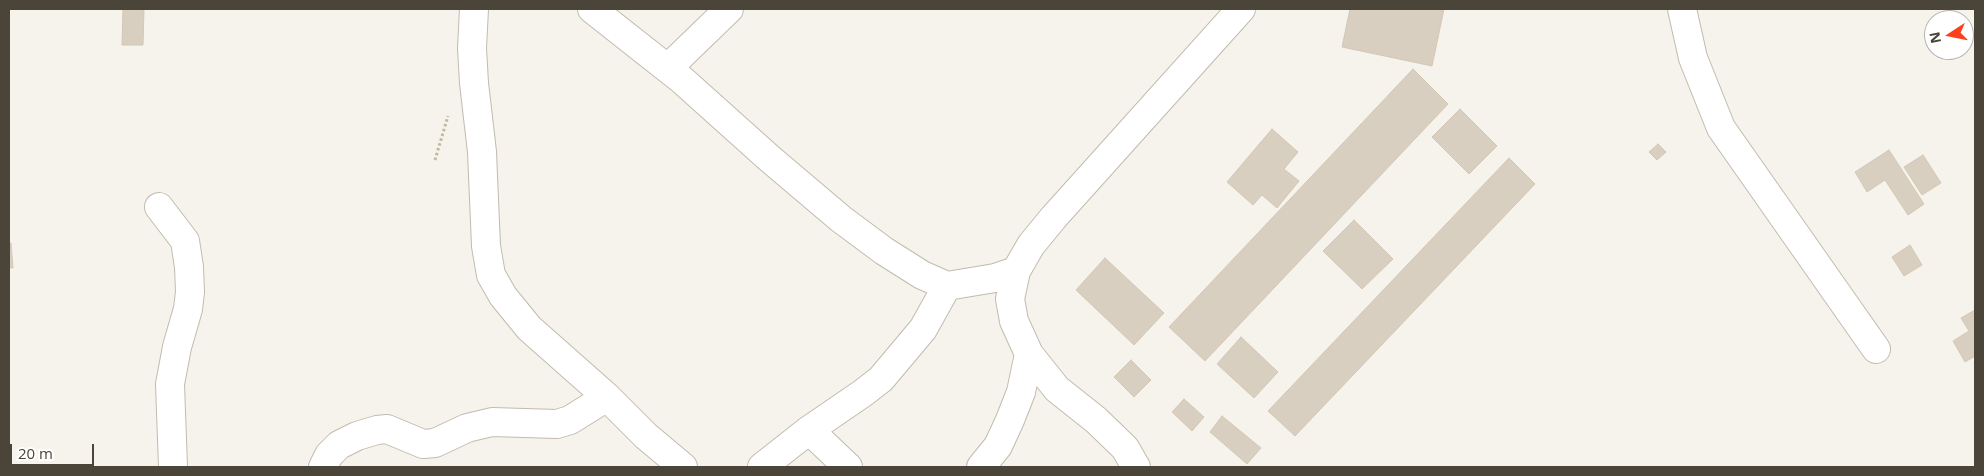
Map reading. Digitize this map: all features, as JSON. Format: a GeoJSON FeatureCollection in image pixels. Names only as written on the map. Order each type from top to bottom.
{"type":"FeatureCollection","features":[{"type":"Feature","properties":{"kind":"street"},"geometry":{"type":"LineString","coordinates":[[474,9],[472,48],[474,82],[482,152],[486,246],[491,274],[503,296],[529,328],[607,397],[646,436],[683,467]]}},
{"type":"Feature","properties":{"kind":"street"},"geometry":{"type":"LineString","coordinates":[[592,9],[668,68],[775,164],[841,219],[884,251],[922,275],[947,286],[979,281],[1016,271]]}},
{"type":"Feature","properties":{"kind":"street"},"geometry":{"type":"LineString","coordinates":[[668,68],[729,9]]}},
{"type":"Feature","properties":{"kind":"street"},"geometry":{"type":"LineString","coordinates":[[1136,467],[1125,448],[1096,420],[1057,389],[1029,354],[1014,321],[1010,299],[1016,271],[1032,245],[1054,217],[1241,9]]}},
{"type":"Feature","properties":{"kind":"street"},"geometry":{"type":"LineString","coordinates":[[1682,9],[1693,58],[1721,128],[1876,348]]}},
{"type":"Feature","properties":{"kind":"street"},"geometry":{"type":"LineString","coordinates":[[159,207],[185,241],[189,267],[190,292],[188,310],[176,347],[170,384],[173,467]]}},
{"type":"Feature","properties":{"kind":"street"},"geometry":{"type":"LineString","coordinates":[[762,467],[808,430],[863,394],[894,365],[923,329],[947,286]]}},
{"type":"Feature","properties":{"kind":"street"},"geometry":{"type":"LineString","coordinates":[[982,467],[998,446],[1010,420],[1021,392],[1029,354]]}},
{"type":"Feature","properties":{"kind":"street"},"geometry":{"type":"LineString","coordinates":[[323,467],[339,445],[357,436],[377,430],[387,429],[423,444],[435,443],[467,428],[492,422],[557,424],[570,420],[607,397]]}},
{"type":"Feature","properties":{"kind":"street"},"geometry":{"type":"LineString","coordinates":[[808,430],[848,467]]}},
{"type":"Feature","properties":{"kind":"building"},"geometry":{"type":"Polygon","coordinates":[[[123,9],[144,9],[143,45],[122,45],[123,9]]]}},
{"type":"Feature","properties":{"kind":"building"},"geometry":{"type":"Polygon","coordinates":[[[1350,9],[1444,9],[1432,66],[1342,47],[1350,9]]]}},
{"type":"Feature","properties":{"kind":"building"},"geometry":{"type":"Polygon","coordinates":[[[1413,69],[1448,104],[1205,361],[1169,327],[1413,69]]]}},
{"type":"Feature","properties":{"kind":"building"},"geometry":{"type":"Polygon","coordinates":[[[1460,109],[1497,146],[1469,174],[1432,137],[1460,109]]]}},
{"type":"Feature","properties":{"kind":"building"},"geometry":{"type":"Polygon","coordinates":[[[1272,129],[1298,152],[1284,169],[1299,181],[1277,208],[1262,195],[1253,205],[1227,182],[1272,129]]]}},
{"type":"Feature","properties":{"kind":"building"},"geometry":{"type":"Polygon","coordinates":[[[1658,144],[1666,152],[1657,160],[1649,152],[1658,144]]]}},
{"type":"Feature","properties":{"kind":"building"},"geometry":{"type":"Polygon","coordinates":[[[1889,150],[1924,204],[1908,215],[1885,180],[1867,192],[1855,172],[1889,150]]]}},
{"type":"Feature","properties":{"kind":"building"},"geometry":{"type":"Polygon","coordinates":[[[1923,155],[1941,183],[1922,195],[1904,167],[1923,155]]]}},
{"type":"Feature","properties":{"kind":"building"},"geometry":{"type":"Polygon","coordinates":[[[1509,158],[1535,184],[1295,436],[1268,411],[1509,158]]]}},
{"type":"Feature","properties":{"kind":"building"},"geometry":{"type":"Polygon","coordinates":[[[1354,220],[1393,259],[1362,289],[1323,251],[1354,220]]]}},
{"type":"Feature","properties":{"kind":"building"},"geometry":{"type":"Polygon","coordinates":[[[9,243],[11,243],[13,268],[9,268],[9,243]]]}},
{"type":"Feature","properties":{"kind":"building"},"geometry":{"type":"Polygon","coordinates":[[[1910,245],[1922,265],[1904,276],[1892,257],[1910,245]]]}},
{"type":"Feature","properties":{"kind":"building"},"geometry":{"type":"Polygon","coordinates":[[[1105,258],[1164,313],[1134,345],[1076,290],[1105,258]]]}},
{"type":"Feature","properties":{"kind":"building"},"geometry":{"type":"Polygon","coordinates":[[[1975,310],[1975,356],[1965,362],[1953,341],[1969,331],[1961,318],[1975,310]]]}},
{"type":"Feature","properties":{"kind":"building"},"geometry":{"type":"Polygon","coordinates":[[[1241,337],[1278,372],[1254,398],[1217,364],[1241,337]]]}},
{"type":"Feature","properties":{"kind":"building"},"geometry":{"type":"Polygon","coordinates":[[[1131,360],[1151,380],[1134,397],[1114,377],[1131,360]]]}},
{"type":"Feature","properties":{"kind":"building"},"geometry":{"type":"Polygon","coordinates":[[[1184,399],[1204,417],[1192,431],[1172,412],[1184,399]]]}},
{"type":"Feature","properties":{"kind":"building"},"geometry":{"type":"Polygon","coordinates":[[[1222,416],[1261,448],[1247,464],[1210,432],[1222,416]]]}}]}
